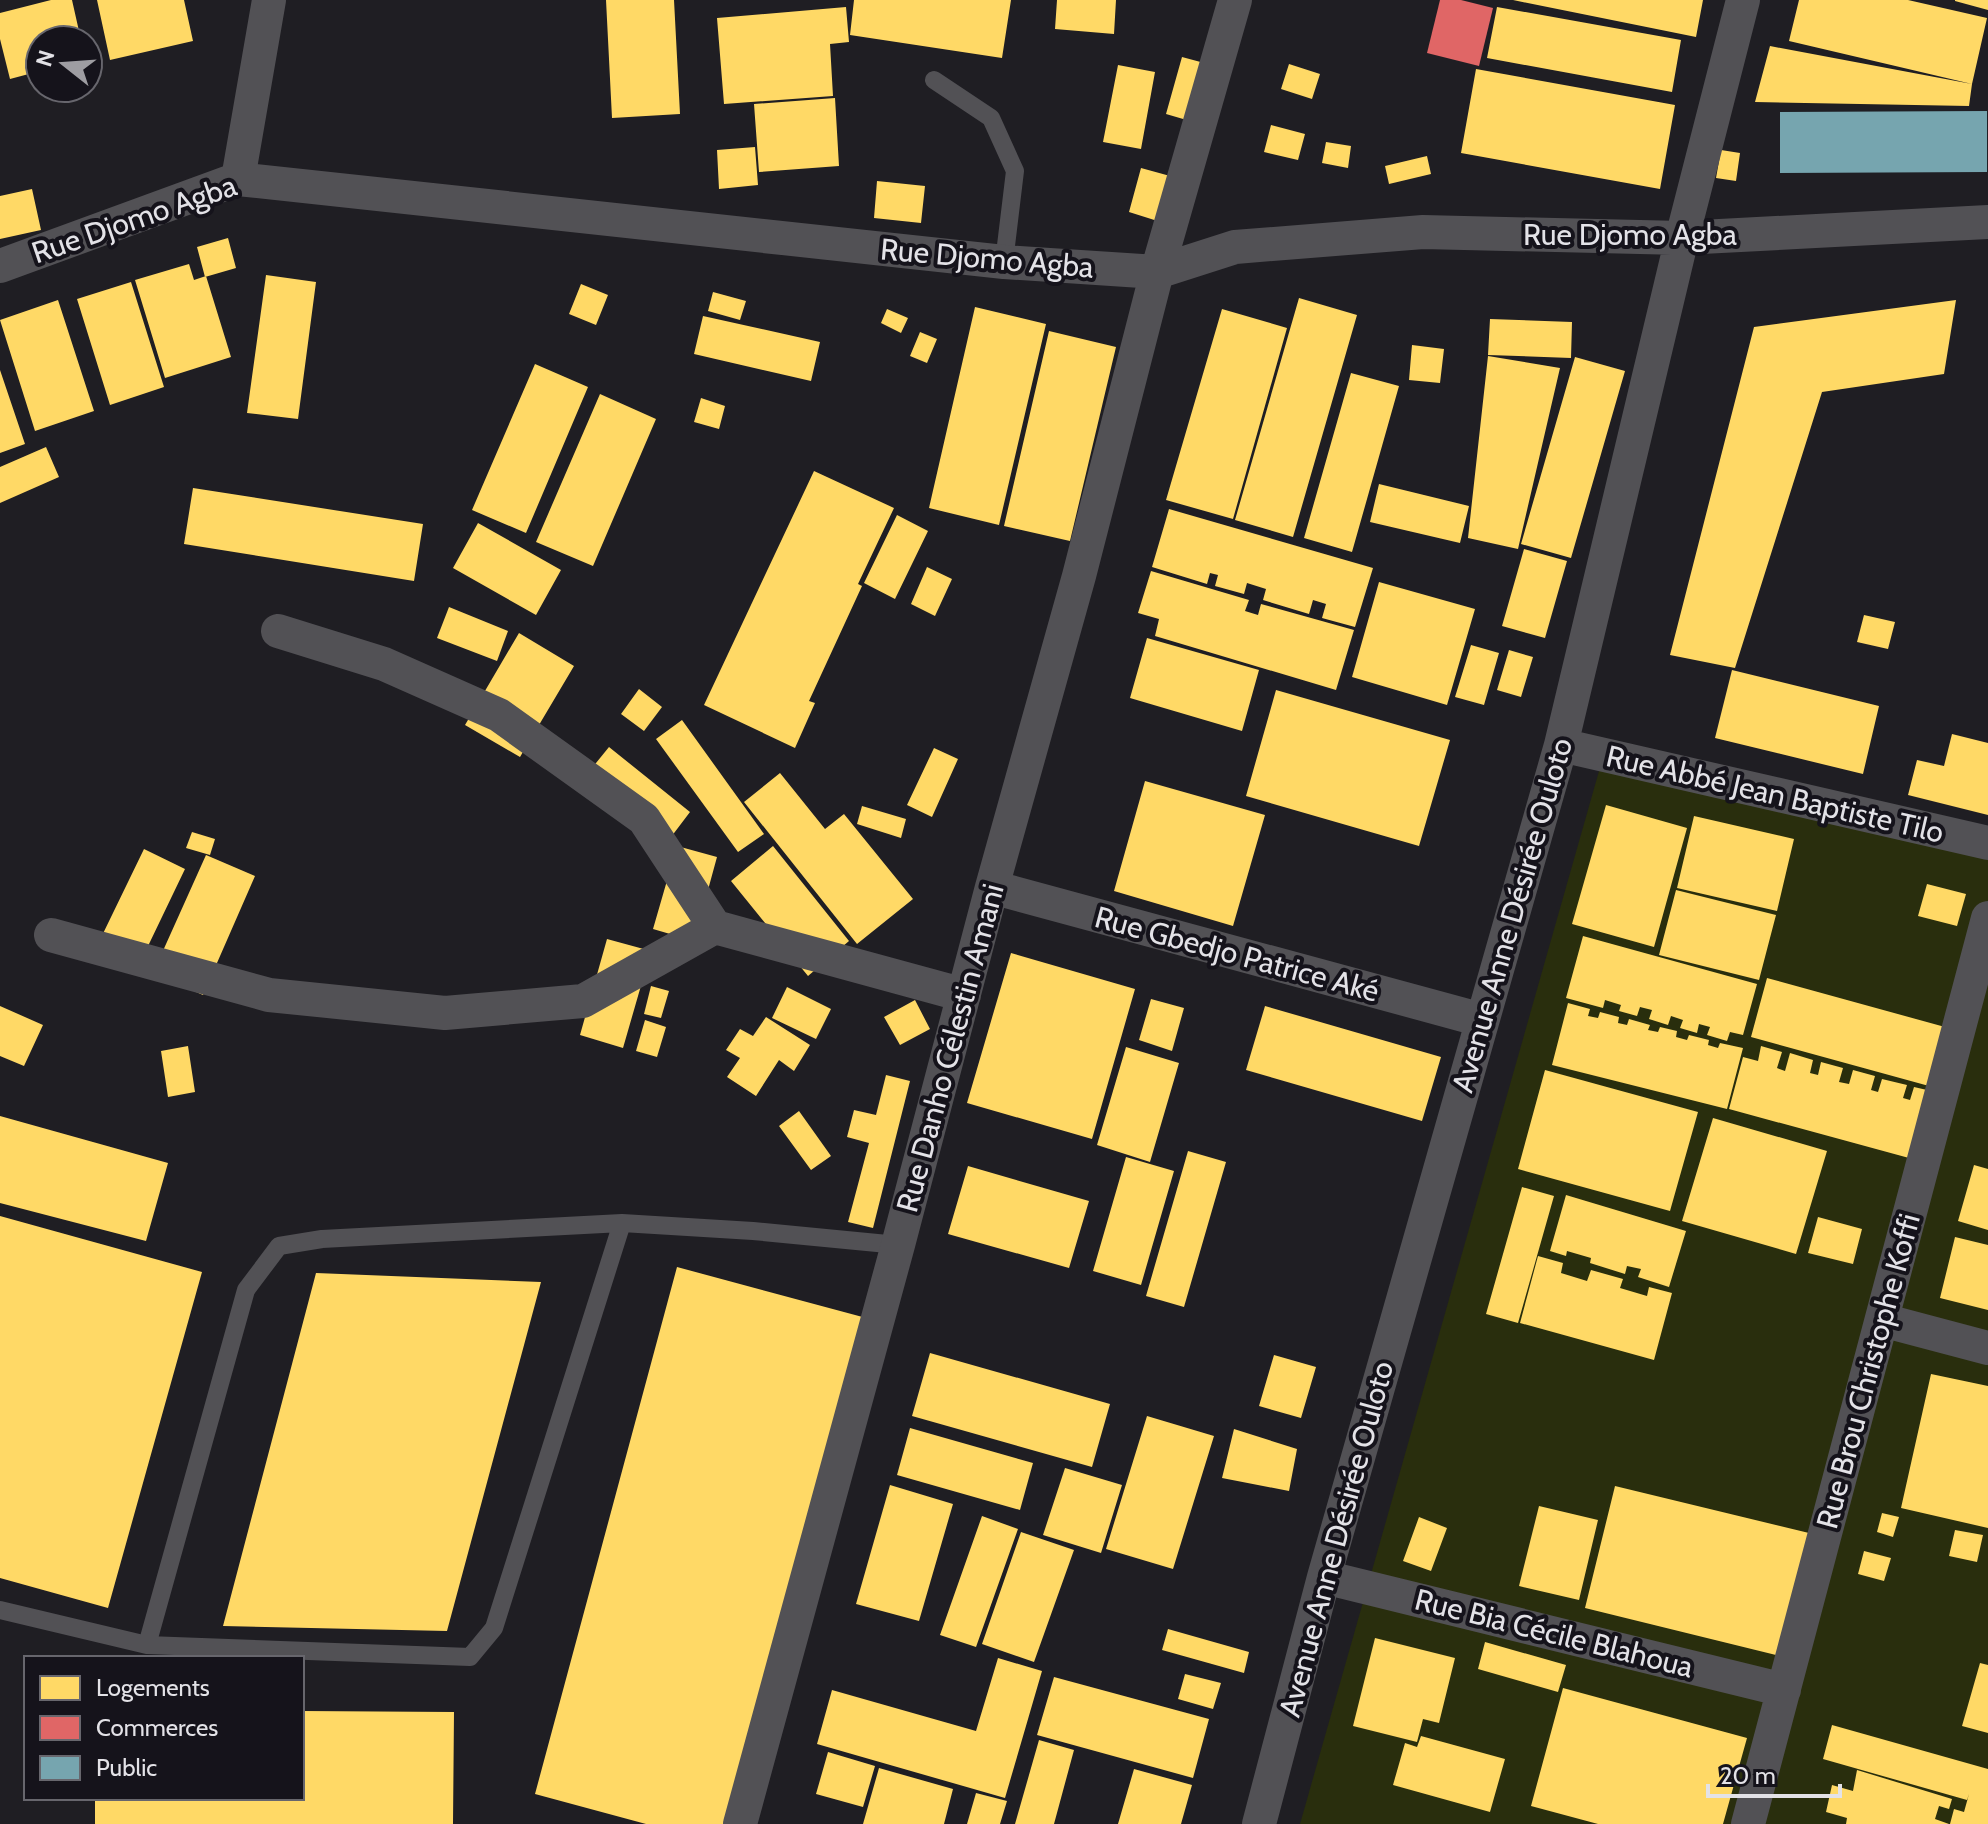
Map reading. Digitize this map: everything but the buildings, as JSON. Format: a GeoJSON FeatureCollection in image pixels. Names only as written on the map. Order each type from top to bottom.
{"type":"FeatureCollection","features":[{"type":"Feature","properties":{"kind":"street"},"geometry":{"type":"LineString","coordinates":[[238,179],[269,0]]}},
{"type":"Feature","properties":{"kind":"street","name":"Rue Danho Célestin Amani"},"geometry":{"type":"LineString","coordinates":[[740,1824],[992,887],[1079,576],[1157,272],[1235,0]]}},
{"type":"Feature","properties":{"kind":"street","name":"Avenue Anne Désirée Ouloto"},"geometry":{"type":"LineString","coordinates":[[1259,1824],[1324,1577],[1561,745],[1682,238],[1743,0]]}},
{"type":"Feature","properties":{"kind":"street","name":"Rue Djomo Agba"},"geometry":{"type":"LineString","coordinates":[[0,266],[238,179],[1004,262],[1157,272],[1235,247],[1423,232],[1682,238],[1988,222]]}},
{"type":"Feature","properties":{"kind":"street"},"geometry":{"type":"LineString","coordinates":[[278,631],[384,664],[499,715],[644,819],[715,927],[964,995]]}},
{"type":"Feature","properties":{"kind":"street","name":"Rue Abbé Jean Baptiste Tilo"},"geometry":{"type":"LineString","coordinates":[[1561,745],[1988,843]]}},
{"type":"Feature","properties":{"kind":"street","name":"Rue Gbedjo Patrice Aké"},"geometry":{"type":"LineString","coordinates":[[992,887],[1482,1020]]}},
{"type":"Feature","properties":{"kind":"street","name":"Rue Brou Christophe Koffi"},"geometry":{"type":"LineString","coordinates":[[1748,1824],[1988,918]]}},
{"type":"Feature","properties":{"kind":"street"},"geometry":{"type":"LineString","coordinates":[[51,935],[269,995],[445,1013],[583,1001],[715,927]]}},
{"type":"Feature","properties":{"kind":"street"},"geometry":{"type":"LineString","coordinates":[[1882,1320],[1988,1348]]}},
{"type":"Feature","properties":{"kind":"street","name":"Rue Bia Cécile Blahoua"},"geometry":{"type":"LineString","coordinates":[[1324,1577],[1784,1690]]}},
{"type":"Feature","properties":{"kind":"lane"},"geometry":{"type":"LineString","coordinates":[[934,80],[991,118],[1015,171],[1004,262]]}},
{"type":"Feature","properties":{"kind":"lane"},"geometry":{"type":"LineString","coordinates":[[147,1645],[246,1290],[279,1246],[322,1239],[622,1223],[753,1231],[898,1245]]}},
{"type":"Feature","properties":{"kind":"lane"},"geometry":{"type":"LineString","coordinates":[[0,1610],[147,1645],[470,1657],[494,1628],[622,1223]]}},
{"type":"Feature","properties":{"kind":"green space"},"geometry":{"type":"Polygon","coordinates":[[[1603,757],[1988,848],[1988,1824],[1300,1824],[1603,757]]]}}]}
